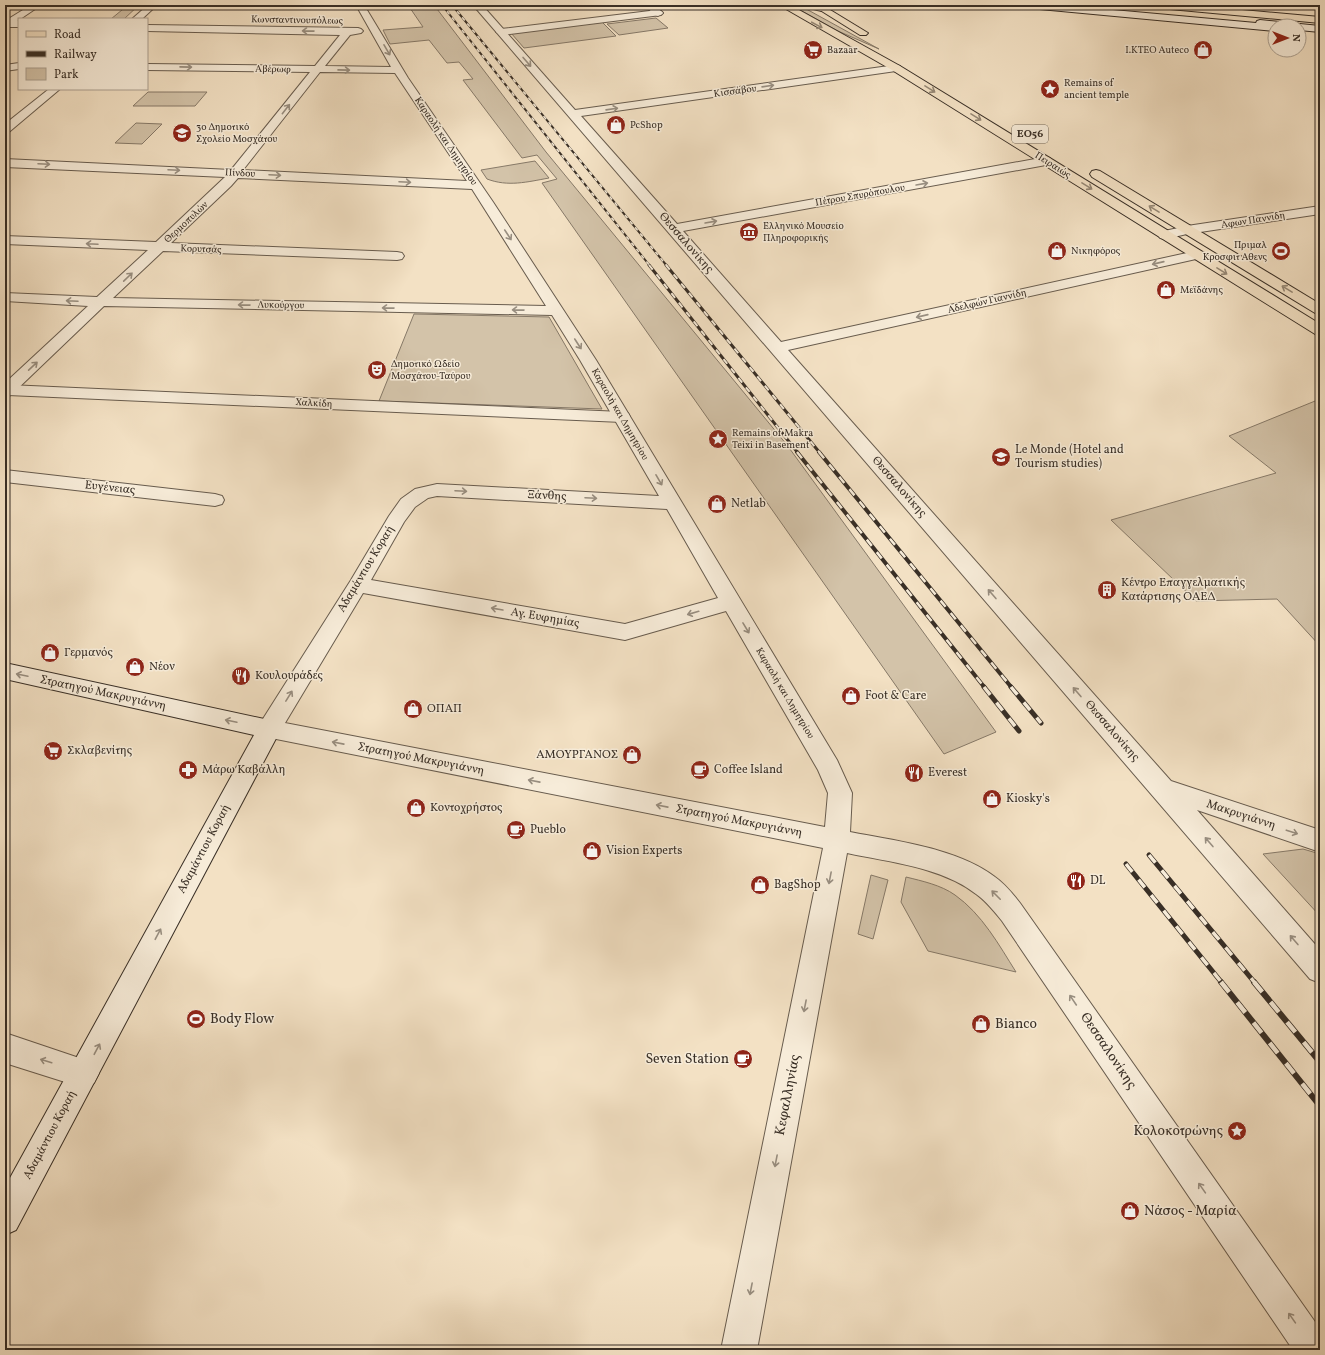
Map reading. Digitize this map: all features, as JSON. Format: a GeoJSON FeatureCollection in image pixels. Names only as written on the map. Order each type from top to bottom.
{"type":"FeatureCollection","features":[{"type":"Feature","properties":{"kind":"main road","name":"Πειραιώς"},"geometry":{"type":"LineString","coordinates":[[783,5],[896,68],[1320,331]]}},
{"type":"Feature","properties":{"kind":"main road"},"geometry":{"type":"LineString","coordinates":[[1159,5],[1320,20]]}},
{"type":"Feature","properties":{"kind":"main road"},"geometry":{"type":"LineString","coordinates":[[819,6],[873,40]]}},
{"type":"Feature","properties":{"kind":"main road","name":"Πειραιώς"},"geometry":{"type":"LineString","coordinates":[[1086,168],[1320,310]]}},
{"type":"Feature","properties":{"kind":"street"},"geometry":{"type":"LineString","coordinates":[[6,24],[37,5]]}},
{"type":"Feature","properties":{"kind":"street"},"geometry":{"type":"LineString","coordinates":[[138,18],[153,5]]}},
{"type":"Feature","properties":{"kind":"street","name":"Καραολή και Δημητρίου"},"geometry":{"type":"LineString","coordinates":[[360,5],[398,70],[475,185],[588,360],[829,767],[840,793],[837,840]]}},
{"type":"Feature","properties":{"kind":"street","name":"Θεσσαλονίκης"},"geometry":{"type":"LineString","coordinates":[[478,5],[1320,970]]}},
{"type":"Feature","properties":{"kind":"street"},"geometry":{"type":"LineString","coordinates":[[501,32],[658,12],[648,5]]}},
{"type":"Feature","properties":{"kind":"street"},"geometry":{"type":"LineString","coordinates":[[809,5],[819,6]]}},
{"type":"Feature","properties":{"kind":"street"},"geometry":{"type":"LineString","coordinates":[[1029,5],[1267,27]]}},
{"type":"Feature","properties":{"kind":"street"},"geometry":{"type":"LineString","coordinates":[[1140,6],[1151,10],[1182,15],[1267,23]]}},
{"type":"Feature","properties":{"kind":"street"},"geometry":{"type":"LineString","coordinates":[[6,24],[18,24]]}},
{"type":"Feature","properties":{"kind":"street","name":"Κωνσταντινουπόλεως"},"geometry":{"type":"LineString","coordinates":[[148,28],[347,32],[375,29]]}},
{"type":"Feature","properties":{"kind":"street"},"geometry":{"type":"LineString","coordinates":[[1307,28],[1320,30]]}},
{"type":"Feature","properties":{"kind":"street"},"geometry":{"type":"LineString","coordinates":[[1307,30],[1320,30]]}},
{"type":"Feature","properties":{"kind":"street","name":"Θερμοπυλών"},"geometry":{"type":"LineString","coordinates":[[6,390],[102,302],[236,173],[347,32]]}},
{"type":"Feature","properties":{"kind":"street"},"geometry":{"type":"LineString","coordinates":[[5,68],[18,66]]}},
{"type":"Feature","properties":{"kind":"street","name":"Αβέρωφ"},"geometry":{"type":"LineString","coordinates":[[148,67],[398,70]]}},
{"type":"Feature","properties":{"kind":"street","name":"Κισσάβου"},"geometry":{"type":"LineString","coordinates":[[573,114],[896,68]]}},
{"type":"Feature","properties":{"kind":"street"},"geometry":{"type":"LineString","coordinates":[[5,130],[54,90]]}},
{"type":"Feature","properties":{"kind":"street"},"geometry":{"type":"LineString","coordinates":[[5,118],[20,118]]}},
{"type":"Feature","properties":{"kind":"street","name":"Πέτρου Σπυρόπουλου"},"geometry":{"type":"LineString","coordinates":[[673,229],[1046,161]]}},
{"type":"Feature","properties":{"kind":"street","name":"Πίνδου"},"geometry":{"type":"LineString","coordinates":[[5,163],[475,185]]}},
{"type":"Feature","properties":{"kind":"street","name":"Αφων Παννιδη"},"geometry":{"type":"LineString","coordinates":[[1165,235],[1187,230],[1320,210]]}},
{"type":"Feature","properties":{"kind":"street","name":"Κορυτσάς"},"geometry":{"type":"LineString","coordinates":[[5,240],[397,256]]}},
{"type":"Feature","properties":{"kind":"street","name":"Αδελφών Γιαννίδη"},"geometry":{"type":"LineString","coordinates":[[777,348],[1196,254]]}},
{"type":"Feature","properties":{"kind":"street","name":"Λυκούργου"},"geometry":{"type":"LineString","coordinates":[[5,297],[102,302],[557,311]]}},
{"type":"Feature","properties":{"kind":"street","name":"Χαλκίδη"},"geometry":{"type":"LineString","coordinates":[[6,390],[622,417]]}},
{"type":"Feature","properties":{"kind":"street","name":"Ευγένειας"},"geometry":{"type":"LineString","coordinates":[[5,476],[215,500]]}},
{"type":"Feature","properties":{"kind":"street","name":"Ξάνθης"},"geometry":{"type":"LineString","coordinates":[[422,493],[437,490],[672,503]]}},
{"type":"Feature","properties":{"kind":"street","name":"Αδαμάντιου Κοραή"},"geometry":{"type":"LineString","coordinates":[[5,1219],[269,729],[358,585],[396,520],[408,503],[422,493]]}},
{"type":"Feature","properties":{"kind":"street","name":"Αγ. Ευφημίας"},"geometry":{"type":"LineString","coordinates":[[358,585],[625,632],[730,602]]}},
{"type":"Feature","properties":{"kind":"street","name":"Στρατηγού Μακρυγιάννη"},"geometry":{"type":"LineString","coordinates":[[5,671],[269,729],[837,840]]}},
{"type":"Feature","properties":{"kind":"street","name":"Μακρυγιάννη"},"geometry":{"type":"LineString","coordinates":[[1162,789],[1320,841]]}},
{"type":"Feature","properties":{"kind":"street","name":"Θεσσαλονίκης"},"geometry":{"type":"LineString","coordinates":[[837,840],[911,856],[954,869],[972,876],[994,893],[1011,912],[1038,949],[1314,1350]]}},
{"type":"Feature","properties":{"kind":"street","name":"Κεφαλληνίας"},"geometry":{"type":"LineString","coordinates":[[739,1350],[837,840]]}},
{"type":"Feature","properties":{"kind":"street"},"geometry":{"type":"LineString","coordinates":[[5,1048],[84,1073]]}},
{"type":"Feature","properties":{"kind":"green space"},"geometry":{"type":"Polygon","coordinates":[[[128,5],[139,5],[125,18],[112,18],[128,5]]]}},
{"type":"Feature","properties":{"kind":"green space"},"geometry":{"type":"Polygon","coordinates":[[[408,5],[434,5],[546,152],[787,445],[996,732],[944,754],[542,183],[557,179],[537,155],[522,158],[463,80],[473,79],[459,62],[447,63],[429,40],[390,44],[383,30],[423,27],[408,5]]]}},
{"type":"Feature","properties":{"kind":"green space"},"geometry":{"type":"Polygon","coordinates":[[[791,5],[799,5],[879,49],[838,31],[791,5]]]}},
{"type":"Feature","properties":{"kind":"green space"},"geometry":{"type":"Polygon","coordinates":[[[656,18],[668,28],[619,35],[607,24],[656,18]]]}},
{"type":"Feature","properties":{"kind":"green space"},"geometry":{"type":"Polygon","coordinates":[[[601,21],[616,36],[524,48],[511,33],[601,21]]]}},
{"type":"Feature","properties":{"kind":"green space"},"geometry":{"type":"Polygon","coordinates":[[[148,92],[207,92],[195,106],[133,106],[148,92]]]}},
{"type":"Feature","properties":{"kind":"green space"},"geometry":{"type":"Polygon","coordinates":[[[136,123],[162,124],[142,144],[115,143],[136,123]]]}},
{"type":"Feature","properties":{"kind":"green space"},"geometry":{"type":"Polygon","coordinates":[[[535,161],[549,178],[518,183],[502,183],[487,179],[481,170],[535,161]]]}},
{"type":"Feature","properties":{"kind":"green space"},"geometry":{"type":"Polygon","coordinates":[[[414,314],[549,317],[602,409],[379,401],[414,314]]]}},
{"type":"Feature","properties":{"kind":"green space"},"geometry":{"type":"Polygon","coordinates":[[[1320,399],[1320,646],[1277,599],[1196,601],[1111,520],[1276,473],[1229,436],[1320,399]]]}},
{"type":"Feature","properties":{"kind":"green space"},"geometry":{"type":"Polygon","coordinates":[[[1303,849],[1320,854],[1320,916],[1263,854],[1303,849]]]}},
{"type":"Feature","properties":{"kind":"green space"},"geometry":{"type":"Polygon","coordinates":[[[871,875],[888,880],[873,939],[858,934],[871,875]]]}},
{"type":"Feature","properties":{"kind":"green space"},"geometry":{"type":"Polygon","coordinates":[[[906,877],[944,889],[965,903],[974,911],[989,930],[1016,972],[928,951],[901,902],[906,877]]]}},
{"type":"Feature","properties":{"kind":"railway"},"geometry":{"type":"LineString","coordinates":[[442,5],[650,266]]}},
{"type":"Feature","properties":{"kind":"railway"},"geometry":{"type":"LineString","coordinates":[[452,5],[667,266]]}},
{"type":"Feature","properties":{"kind":"railway"},"geometry":{"type":"LineString","coordinates":[[649,265],[798,453]]}},
{"type":"Feature","properties":{"kind":"railway"},"geometry":{"type":"LineString","coordinates":[[666,265],[820,453]]}},
{"type":"Feature","properties":{"kind":"railway"},"geometry":{"type":"LineString","coordinates":[[797,452],[985,688]]}},
{"type":"Feature","properties":{"kind":"railway"},"geometry":{"type":"LineString","coordinates":[[819,452],[1012,688]]}},
{"type":"Feature","properties":{"kind":"railway"},"geometry":{"type":"LineString","coordinates":[[984,687],[1019,731]]}},
{"type":"Feature","properties":{"kind":"railway"},"geometry":{"type":"LineString","coordinates":[[1011,687],[1041,723]]}},
{"type":"Feature","properties":{"kind":"railway"},"geometry":{"type":"LineString","coordinates":[[1149,855],[1255,983]]}},
{"type":"Feature","properties":{"kind":"railway"},"geometry":{"type":"LineString","coordinates":[[1126,864],[1222,983]]}},
{"type":"Feature","properties":{"kind":"railway"},"geometry":{"type":"LineString","coordinates":[[1221,982],[1320,1106]]}},
{"type":"Feature","properties":{"kind":"railway"},"geometry":{"type":"LineString","coordinates":[[1254,982],[1320,1062]]}},
{"type":"Feature","properties":{"kind":"place","name":"Bazaar"},"geometry":{"type":"Point","coordinates":[813,50]}},
{"type":"Feature","properties":{"kind":"place","name":"Ι.ΚΤΕΟ Auteco"},"geometry":{"type":"Point","coordinates":[1203,50]}},
{"type":"Feature","properties":{"kind":"place","name":"Remains of ancient temple"},"geometry":{"type":"Point","coordinates":[1050,89]}},
{"type":"Feature","properties":{"kind":"place","name":"PcShop"},"geometry":{"type":"Point","coordinates":[616,125]}},
{"type":"Feature","properties":{"kind":"place","name":"3ο Δημοτικό Σχολείο Μοσχάτου"},"geometry":{"type":"Point","coordinates":[182,133]}},
{"type":"Feature","properties":{"kind":"place","name":"Ελληνικό Μουσείο Πληροφορικής"},"geometry":{"type":"Point","coordinates":[749,232]}},
{"type":"Feature","properties":{"kind":"place","name":"Νικηφόρος"},"geometry":{"type":"Point","coordinates":[1057,251]}},
{"type":"Feature","properties":{"kind":"place","name":"Πριμαλ Κροσφιτ Αθενς"},"geometry":{"type":"Point","coordinates":[1281,251]}},
{"type":"Feature","properties":{"kind":"place","name":"Μεϊδάνης"},"geometry":{"type":"Point","coordinates":[1166,290]}},
{"type":"Feature","properties":{"kind":"place","name":"Δημοτικό Ωδείο Μοσχάτου-Ταύρου"},"geometry":{"type":"Point","coordinates":[377,370]}},
{"type":"Feature","properties":{"kind":"place","name":"Remains of Makra Teixi in Basement"},"geometry":{"type":"Point","coordinates":[718,439]}},
{"type":"Feature","properties":{"kind":"place","name":"Le Monde (Hotel and Tourism studies)"},"geometry":{"type":"Point","coordinates":[1001,457]}},
{"type":"Feature","properties":{"kind":"place","name":"Netlab"},"geometry":{"type":"Point","coordinates":[717,504]}},
{"type":"Feature","properties":{"kind":"place","name":"Κέντρο Επαγγελματικής Κατάρτισης ΟΑΕΔ"},"geometry":{"type":"Point","coordinates":[1107,590]}},
{"type":"Feature","properties":{"kind":"place","name":"Γερμανός"},"geometry":{"type":"Point","coordinates":[50,653]}},
{"type":"Feature","properties":{"kind":"place","name":"Νέον"},"geometry":{"type":"Point","coordinates":[135,667]}},
{"type":"Feature","properties":{"kind":"place","name":"Κουλουράδες"},"geometry":{"type":"Point","coordinates":[241,676]}},
{"type":"Feature","properties":{"kind":"place","name":"Foot & Care"},"geometry":{"type":"Point","coordinates":[851,696]}},
{"type":"Feature","properties":{"kind":"place","name":"ΟΠΑΠ"},"geometry":{"type":"Point","coordinates":[413,709]}},
{"type":"Feature","properties":{"kind":"place","name":"Σκλαβενίτης"},"geometry":{"type":"Point","coordinates":[53,751]}},
{"type":"Feature","properties":{"kind":"place","name":"ΑΜΟΥΡΓΑΝΟΣ"},"geometry":{"type":"Point","coordinates":[632,755]}},
{"type":"Feature","properties":{"kind":"place","name":"Μάρω Καβάλλη"},"geometry":{"type":"Point","coordinates":[188,770]}},
{"type":"Feature","properties":{"kind":"place","name":"Coffee Island"},"geometry":{"type":"Point","coordinates":[700,770]}},
{"type":"Feature","properties":{"kind":"place","name":"Everest"},"geometry":{"type":"Point","coordinates":[914,773]}},
{"type":"Feature","properties":{"kind":"place","name":"Kiosky's"},"geometry":{"type":"Point","coordinates":[992,799]}},
{"type":"Feature","properties":{"kind":"place","name":"Κοντοχρήστος"},"geometry":{"type":"Point","coordinates":[416,808]}},
{"type":"Feature","properties":{"kind":"place","name":"Pueblo"},"geometry":{"type":"Point","coordinates":[516,830]}},
{"type":"Feature","properties":{"kind":"place","name":"Vision Experts"},"geometry":{"type":"Point","coordinates":[592,851]}},
{"type":"Feature","properties":{"kind":"place","name":"DL"},"geometry":{"type":"Point","coordinates":[1076,881]}},
{"type":"Feature","properties":{"kind":"place","name":"BagShop"},"geometry":{"type":"Point","coordinates":[760,885]}},
{"type":"Feature","properties":{"kind":"place","name":"Body Flow"},"geometry":{"type":"Point","coordinates":[196,1019]}},
{"type":"Feature","properties":{"kind":"place","name":"Bianco"},"geometry":{"type":"Point","coordinates":[981,1024]}},
{"type":"Feature","properties":{"kind":"place","name":"Seven Station"},"geometry":{"type":"Point","coordinates":[743,1059]}},
{"type":"Feature","properties":{"kind":"place","name":"Κολοκοτρώνης"},"geometry":{"type":"Point","coordinates":[1237,1131]}},
{"type":"Feature","properties":{"kind":"place","name":"Νάσος - Μαρία"},"geometry":{"type":"Point","coordinates":[1130,1211]}}]}
